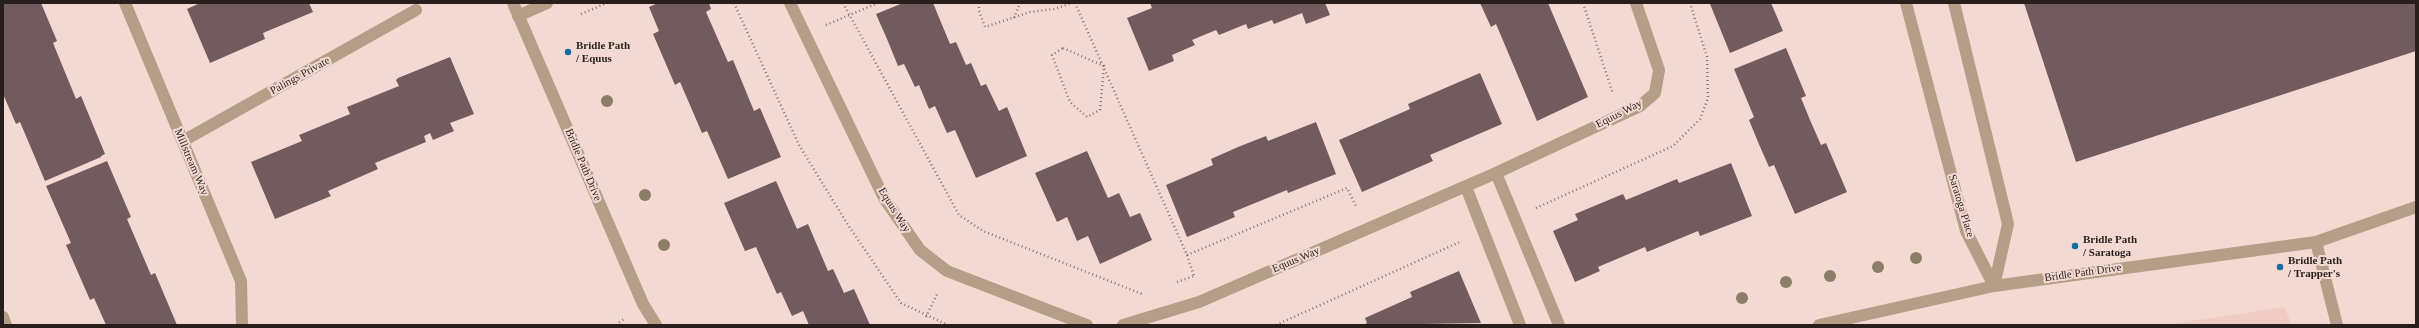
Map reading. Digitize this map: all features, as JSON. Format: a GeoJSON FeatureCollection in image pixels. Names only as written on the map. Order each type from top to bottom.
{"type":"FeatureCollection","features":[{"type":"Feature","properties":{"kind":"street","name":"Millstream Way"},"geometry":{"type":"LineString","coordinates":[[125,3],[241,281],[242,325]]}},
{"type":"Feature","properties":{"kind":"street","name":"Bridle Path Drive"},"geometry":{"type":"LineString","coordinates":[[513,3],[642,304],[656,325]]}},
{"type":"Feature","properties":{"kind":"street"},"geometry":{"type":"LineString","coordinates":[[518,16],[547,3]]}},
{"type":"Feature","properties":{"kind":"street","name":"Equus Way"},"geometry":{"type":"LineString","coordinates":[[790,3],[884,198],[920,250],[948,271],[1087,325]]}},
{"type":"Feature","properties":{"kind":"street","name":"Equus Way"},"geometry":{"type":"LineString","coordinates":[[1123,325],[1199,302],[1466,187],[1640,106],[1655,92],[1659,70],[1636,3]]}},
{"type":"Feature","properties":{"kind":"street","name":"Saratoga Place"},"geometry":{"type":"LineString","coordinates":[[1906,3],[1966,232],[1994,286]]}},
{"type":"Feature","properties":{"kind":"street"},"geometry":{"type":"LineString","coordinates":[[1954,3],[2008,224],[1994,286]]}},
{"type":"Feature","properties":{"kind":"street","name":"Palings Private"},"geometry":{"type":"LineString","coordinates":[[183,141],[416,10]]}},
{"type":"Feature","properties":{"kind":"street"},"geometry":{"type":"LineString","coordinates":[[1496,173],[1558,325]]}},
{"type":"Feature","properties":{"kind":"street"},"geometry":{"type":"LineString","coordinates":[[1466,187],[1520,325]]}},
{"type":"Feature","properties":{"kind":"street","name":"Bridle Path Drive"},"geometry":{"type":"LineString","coordinates":[[1819,325],[1994,286],[2316,242],[2416,207]]}},
{"type":"Feature","properties":{"kind":"street"},"geometry":{"type":"LineString","coordinates":[[2316,242],[2337,325]]}},
{"type":"Feature","properties":{"kind":"street"},"geometry":{"type":"LineString","coordinates":[[3,317],[6,325]]}},
{"type":"Feature","properties":{"kind":"path"},"geometry":{"type":"LineString","coordinates":[[581,14],[607,3]]}},
{"type":"Feature","properties":{"kind":"path"},"geometry":{"type":"LineString","coordinates":[[734,3],[800,145],[853,231],[901,304],[948,325]]}},
{"type":"Feature","properties":{"kind":"path"},"geometry":{"type":"LineString","coordinates":[[843,3],[959,215],[983,232],[1142,294],[1150,291]]}},
{"type":"Feature","properties":{"kind":"path"},"geometry":{"type":"LineString","coordinates":[[805,34],[878,3]]}},
{"type":"Feature","properties":{"kind":"path"},"geometry":{"type":"LineString","coordinates":[[978,3],[979,11],[985,27],[1030,12],[1054,10],[1073,3],[1104,66],[1187,255],[1194,276],[1199,302]]}},
{"type":"Feature","properties":{"kind":"path"},"geometry":{"type":"LineString","coordinates":[[1014,18],[1020,3]]}},
{"type":"Feature","properties":{"kind":"path"},"geometry":{"type":"LineString","coordinates":[[1583,3],[1614,94],[1606,97]]}},
{"type":"Feature","properties":{"kind":"path"},"geometry":{"type":"LineString","coordinates":[[1511,212],[1530,210],[1673,146],[1700,118],[1708,98],[1707,57],[1690,3]]}},
{"type":"Feature","properties":{"kind":"path"},"geometry":{"type":"LineString","coordinates":[[1063,48],[1104,66],[1100,110],[1087,117],[1070,102],[1052,55],[1063,48]]}},
{"type":"Feature","properties":{"kind":"path"},"geometry":{"type":"LineString","coordinates":[[1187,255],[1347,188],[1359,212]]}},
{"type":"Feature","properties":{"kind":"path"},"geometry":{"type":"LineString","coordinates":[[1276,325],[1464,240],[1481,226]]}},
{"type":"Feature","properties":{"kind":"path"},"geometry":{"type":"LineString","coordinates":[[1172,284],[1194,276]]}},
{"type":"Feature","properties":{"kind":"shaded area"},"geometry":{"type":"Polygon","coordinates":[[[2285,307],[2291,325],[2165,325],[2285,307]]]}},
{"type":"Feature","properties":{"kind":"building"},"geometry":{"type":"Polygon","coordinates":[[[3,3],[41,3],[57,41],[53,43],[76,99],[81,96],[105,154],[45,181],[20,122],[16,124],[3,94],[3,3]]]}},
{"type":"Feature","properties":{"kind":"building"},"geometry":{"type":"Polygon","coordinates":[[[200,3],[309,3],[313,12],[263,33],[265,39],[210,63],[187,9],[200,3]]]}},
{"type":"Feature","properties":{"kind":"building"},"geometry":{"type":"Polygon","coordinates":[[[658,3],[709,3],[711,9],[706,12],[728,62],[733,60],[754,111],[760,108],[781,157],[728,179],[707,131],[702,133],[680,82],[675,85],[653,34],[659,31],[649,7],[658,3]]]}},
{"type":"Feature","properties":{"kind":"building"},"geometry":{"type":"Polygon","coordinates":[[[903,3],[933,3],[950,44],[956,42],[966,65],[971,63],[981,86],[986,84],[999,111],[1007,107],[1027,156],[976,178],[955,130],[947,133],[935,106],[929,109],[919,85],[915,87],[904,64],[898,66],[876,14],[903,3]]]}},
{"type":"Feature","properties":{"kind":"building"},"geometry":{"type":"Polygon","coordinates":[[[1150,3],[1325,3],[1330,15],[1306,24],[1302,13],[1274,24],[1272,20],[1248,29],[1246,24],[1219,35],[1216,30],[1192,40],[1195,45],[1172,55],[1174,61],[1149,71],[1127,18],[1152,8],[1150,3]]]}},
{"type":"Feature","properties":{"kind":"building"},"geometry":{"type":"Polygon","coordinates":[[[1480,3],[1548,3],[1588,97],[1537,121],[1496,24],[1491,27],[1480,3]]]}},
{"type":"Feature","properties":{"kind":"building"},"geometry":{"type":"Polygon","coordinates":[[[1771,3],[1783,31],[1730,53],[1710,4],[1771,3]]]}},
{"type":"Feature","properties":{"kind":"building"},"geometry":{"type":"Polygon","coordinates":[[[2024,3],[2416,3],[2416,51],[2076,162],[2024,3]]]}},
{"type":"Feature","properties":{"kind":"building"},"geometry":{"type":"Polygon","coordinates":[[[1786,48],[1806,96],[1801,98],[1810,120],[1821,145],[1826,143],[1847,192],[1795,214],[1774,165],[1769,167],[1758,142],[1749,120],[1754,117],[1734,69],[1786,48]]]}},
{"type":"Feature","properties":{"kind":"building"},"geometry":{"type":"Polygon","coordinates":[[[450,57],[474,114],[450,123],[454,131],[433,140],[430,133],[424,136],[426,142],[375,163],[378,169],[328,191],[331,196],[275,219],[251,162],[302,141],[299,135],[350,114],[347,107],[399,86],[396,80],[398,78],[450,57]]]}},
{"type":"Feature","properties":{"kind":"building"},"geometry":{"type":"Polygon","coordinates":[[[1480,73],[1502,124],[1430,155],[1433,161],[1362,192],[1339,140],[1410,109],[1408,104],[1480,73]]]}},
{"type":"Feature","properties":{"kind":"building"},"geometry":{"type":"Polygon","coordinates":[[[1316,122],[1336,174],[1288,193],[1287,190],[1233,212],[1235,217],[1187,237],[1166,185],[1213,165],[1211,159],[1238,147],[1266,136],[1268,141],[1316,122]]]}},
{"type":"Feature","properties":{"kind":"building"},"geometry":{"type":"Polygon","coordinates":[[[1087,151],[1108,198],[1119,193],[1130,217],[1140,213],[1152,240],[1100,264],[1088,236],[1077,241],[1067,217],[1057,222],[1035,173],[1087,151]]]}},
{"type":"Feature","properties":{"kind":"building"},"geometry":{"type":"Polygon","coordinates":[[[107,161],[131,217],[127,219],[151,275],[155,273],[177,325],[106,325],[94,298],[90,300],[66,245],[71,243],[46,186],[107,161]]]}},
{"type":"Feature","properties":{"kind":"building"},"geometry":{"type":"Polygon","coordinates":[[[1731,163],[1752,216],[1700,236],[1698,231],[1647,252],[1645,247],[1598,267],[1600,271],[1575,282],[1553,231],[1578,220],[1575,214],[1623,194],[1626,200],[1677,179],[1679,183],[1731,163]]]}},
{"type":"Feature","properties":{"kind":"building"},"geometry":{"type":"Polygon","coordinates":[[[776,181],[797,229],[808,224],[828,271],[833,269],[844,293],[854,289],[870,325],[809,325],[803,311],[792,316],[781,292],[777,294],[756,247],[745,251],[724,203],[776,181]]]}},
{"type":"Feature","properties":{"kind":"building"},"geometry":{"type":"Polygon","coordinates":[[[1459,271],[1481,323],[1363,325],[1367,323],[1365,318],[1412,297],[1410,292],[1459,271]]]}},
{"type":"Feature","properties":{"kind":"place","name":"Bridle Path / Equus"},"geometry":{"type":"Point","coordinates":[568,52]}},
{"type":"Feature","properties":{"kind":"place","name":"Bridle Path / Saratoga"},"geometry":{"type":"Point","coordinates":[2075,246]}},
{"type":"Feature","properties":{"kind":"place","name":"Bridle Path / Trapper's"},"geometry":{"type":"Point","coordinates":[2280,267]}}]}
